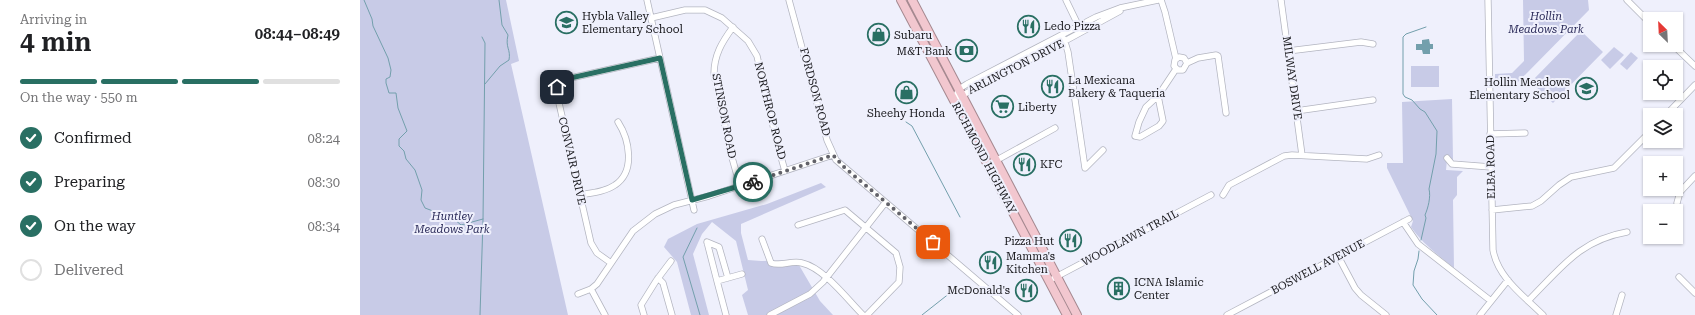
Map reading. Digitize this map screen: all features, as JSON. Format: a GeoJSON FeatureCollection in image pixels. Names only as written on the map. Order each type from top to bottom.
{"type":"FeatureCollection","features":[{"type":"Feature","properties":{"kind":"highway","name":"RICHMOND HIGHWAY"},"geometry":{"type":"LineString","coordinates":[[901,0],[1067,315]]}},
{"type":"Feature","properties":{"kind":"highway","name":"RICHMOND HIGHWAY"},"geometry":{"type":"LineString","coordinates":[[912,0],[1077,315]]}},
{"type":"Feature","properties":{"kind":"street"},"geometry":{"type":"LineString","coordinates":[[647,0],[694,210]]}},
{"type":"Feature","properties":{"kind":"street","name":"FORDSON ROAD"},"geometry":{"type":"LineString","coordinates":[[789,0],[827,140],[833,155],[845,168],[885,203],[1018,315]]}},
{"type":"Feature","properties":{"kind":"street"},"geometry":{"type":"LineString","coordinates":[[1066,0],[1082,32]]}},
{"type":"Feature","properties":{"kind":"street"},"geometry":{"type":"LineString","coordinates":[[1160,0],[1165,12],[1176,59],[1174,63],[1176,69]]}},
{"type":"Feature","properties":{"kind":"street","name":"ARLINGTON DRIVE"},"geometry":{"type":"LineString","coordinates":[[954,100],[960,92],[1078,26],[1110,11],[1160,0]]}},
{"type":"Feature","properties":{"kind":"street","name":"MILWAY DRIVE"},"geometry":{"type":"LineString","coordinates":[[1281,0],[1302,155]]}},
{"type":"Feature","properties":{"kind":"street","name":"ELBA ROAD"},"geometry":{"type":"LineString","coordinates":[[1488,0],[1494,256],[1498,267],[1508,280],[1544,315]]}},
{"type":"Feature","properties":{"kind":"street"},"geometry":{"type":"LineString","coordinates":[[1627,0],[1643,16]]}},
{"type":"Feature","properties":{"kind":"street","name":"ARLINGTON DRIVE"},"geometry":{"type":"LineString","coordinates":[[960,92],[1065,42],[1128,7]]}},
{"type":"Feature","properties":{"kind":"street","name":"NORTHROP ROAD"},"geometry":{"type":"LineString","coordinates":[[651,18],[685,10],[700,10],[717,15],[748,40],[757,56],[785,171]]}},
{"type":"Feature","properties":{"kind":"street","name":"STINSON ROAD"},"geometry":{"type":"LineString","coordinates":[[733,27],[723,40],[719,49],[715,61],[714,74],[731,154],[740,186]]}},
{"type":"Feature","properties":{"kind":"street"},"geometry":{"type":"LineString","coordinates":[[1062,35],[1068,52],[1086,168],[1103,150]]}},
{"type":"Feature","properties":{"kind":"street"},"geometry":{"type":"LineString","coordinates":[[1288,52],[1361,42],[1373,44]]}},
{"type":"Feature","properties":{"kind":"street"},"geometry":{"type":"LineString","coordinates":[[1680,52],[1695,66]]}},
{"type":"Feature","properties":{"kind":"street"},"geometry":{"type":"LineString","coordinates":[[1176,69],[1183,70],[1187,63],[1198,58],[1218,56],[1226,113]]}},
{"type":"Feature","properties":{"kind":"street"},"geometry":{"type":"LineString","coordinates":[[1176,59],[1182,57],[1187,63]]}},
{"type":"Feature","properties":{"kind":"street","name":"CONVAIR DRIVE"},"geometry":{"type":"LineString","coordinates":[[611,263],[597,253],[592,246],[556,94],[557,87],[566,79],[660,58]]}},
{"type":"Feature","properties":{"kind":"street"},"geometry":{"type":"LineString","coordinates":[[1158,96],[1163,121],[1160,126],[1140,137],[1134,136],[1146,107],[1158,96],[1176,69]]}},
{"type":"Feature","properties":{"kind":"street"},"geometry":{"type":"LineString","coordinates":[[1673,108],[1695,85]]}},
{"type":"Feature","properties":{"kind":"street"},"geometry":{"type":"LineString","coordinates":[[1296,111],[1373,100]]}},
{"type":"Feature","properties":{"kind":"street"},"geometry":{"type":"LineString","coordinates":[[579,195],[611,188],[621,180],[626,172],[629,158],[628,150],[622,129],[618,122]]}},
{"type":"Feature","properties":{"kind":"street"},"geometry":{"type":"LineString","coordinates":[[988,165],[1055,128]]}},
{"type":"Feature","properties":{"kind":"street"},"geometry":{"type":"LineString","coordinates":[[1490,134],[1525,133]]}},
{"type":"Feature","properties":{"kind":"street"},"geometry":{"type":"LineString","coordinates":[[1492,210],[1532,206],[1541,201],[1559,185],[1571,177],[1614,168],[1643,139]]}},
{"type":"Feature","properties":{"kind":"street"},"geometry":{"type":"LineString","coordinates":[[578,294],[591,289],[600,279],[627,239],[644,221],[674,205],[740,186],[833,155]]}},
{"type":"Feature","properties":{"kind":"street"},"geometry":{"type":"LineString","coordinates":[[1223,195],[1229,185],[1284,156],[1302,155],[1367,159],[1379,155]]}},
{"type":"Feature","properties":{"kind":"street"},"geometry":{"type":"LineString","coordinates":[[1447,158],[1452,164],[1491,168]]}},
{"type":"Feature","properties":{"kind":"street"},"geometry":{"type":"LineString","coordinates":[[1677,203],[1680,192],[1695,176]]}},
{"type":"Feature","properties":{"kind":"street","name":"WOODLAWN TRAIL"},"geometry":{"type":"LineString","coordinates":[[1049,280],[1211,195]]}},
{"type":"Feature","properties":{"kind":"street"},"geometry":{"type":"LineString","coordinates":[[770,315],[810,294],[826,277],[885,203]]}},
{"type":"Feature","properties":{"kind":"street"},"geometry":{"type":"LineString","coordinates":[[798,225],[845,210],[896,253],[900,268],[899,282],[867,315]]}},
{"type":"Feature","properties":{"kind":"street","name":"BOSWELL AVENUE"},"geometry":{"type":"LineString","coordinates":[[1230,314],[1409,219]]}},
{"type":"Feature","properties":{"kind":"street"},"geometry":{"type":"LineString","coordinates":[[1403,222],[1418,244],[1491,301]]}},
{"type":"Feature","properties":{"kind":"street"},"geometry":{"type":"LineString","coordinates":[[1529,300],[1579,251],[1599,240],[1627,232]]}},
{"type":"Feature","properties":{"kind":"street"},"geometry":{"type":"LineString","coordinates":[[762,239],[771,263],[776,265],[801,262],[826,277],[863,315]]}},
{"type":"Feature","properties":{"kind":"street"},"geometry":{"type":"LineString","coordinates":[[726,315],[707,242],[719,247],[728,278]]}},
{"type":"Feature","properties":{"kind":"street"},"geometry":{"type":"LineString","coordinates":[[1338,256],[1355,288],[1386,315]]}},
{"type":"Feature","properties":{"kind":"street"},"geometry":{"type":"LineString","coordinates":[[644,315],[641,305],[671,261]]}},
{"type":"Feature","properties":{"kind":"street"},"geometry":{"type":"LineString","coordinates":[[717,281],[742,274]]}},
{"type":"Feature","properties":{"kind":"street"},"geometry":{"type":"LineString","coordinates":[[658,278],[663,283],[672,315]]}},
{"type":"Feature","properties":{"kind":"street"},"geometry":{"type":"LineString","coordinates":[[1679,278],[1695,293]]}},
{"type":"Feature","properties":{"kind":"street"},"geometry":{"type":"LineString","coordinates":[[1480,315],[1508,280]]}},
{"type":"Feature","properties":{"kind":"street"},"geometry":{"type":"LineString","coordinates":[[591,289],[605,315]]}},
{"type":"Feature","properties":{"kind":"street"},"geometry":{"type":"LineString","coordinates":[[1616,315],[1622,295]]}},
{"type":"Feature","properties":{"kind":"green space","name":"Huntley Meadows Park"},"geometry":{"type":"Polygon","coordinates":[[[360,0],[506,0],[519,61],[511,64],[568,315],[360,315],[360,0]]]}},
{"type":"Feature","properties":{"kind":"green space","name":"Hollin Meadows Park"},"geometry":{"type":"Polygon","coordinates":[[[1523,0],[1588,0],[1589,10],[1516,84],[1495,84],[1495,74],[1512,73],[1524,61],[1523,0]]]}},
{"type":"Feature","properties":{"kind":"green space"},"geometry":{"type":"Polygon","coordinates":[[[1581,31],[1603,52],[1553,103],[1531,82],[1581,31]]]}},
{"type":"Feature","properties":{"kind":"green space"},"geometry":{"type":"Polygon","coordinates":[[[1614,47],[1624,55],[1610,69],[1601,60],[1614,47]]]}},
{"type":"Feature","properties":{"kind":"green space"},"geometry":{"type":"Polygon","coordinates":[[[1631,52],[1638,58],[1627,70],[1620,64],[1631,52]]]}},
{"type":"Feature","properties":{"kind":"green space"},"geometry":{"type":"Polygon","coordinates":[[[1411,66],[1439,66],[1439,87],[1411,87],[1411,66]]]}},
{"type":"Feature","properties":{"kind":"green space"},"geometry":{"type":"Polygon","coordinates":[[[1452,99],[1453,160],[1447,160],[1446,170],[1463,171],[1457,177],[1457,195],[1453,200],[1454,268],[1426,244],[1411,227],[1413,221],[1387,168],[1387,163],[1403,163],[1402,102],[1452,99]]]}},
{"type":"Feature","properties":{"kind":"green space"},"geometry":{"type":"Polygon","coordinates":[[[821,183],[826,187],[741,224],[741,233],[748,260],[796,260],[820,301],[833,315],[748,315],[742,295],[748,290],[736,241],[712,222],[702,234],[693,254],[709,315],[691,315],[677,262],[664,247],[668,239],[697,224],[767,204],[821,183]]]}},
{"type":"Feature","properties":{"kind":"shaded area"},"geometry":{"type":"Polygon","coordinates":[[[1429,39],[1430,44],[1433,44],[1433,49],[1430,49],[1430,54],[1423,54],[1422,50],[1416,50],[1416,44],[1422,44],[1422,40],[1429,39]]]}},
{"type":"Feature","properties":{"kind":"waterway"},"geometry":{"type":"LineString","coordinates":[[364,0],[372,19],[373,26],[388,58],[391,70],[390,77],[386,79],[386,83],[389,93],[396,93],[398,108],[407,131],[399,139],[399,146],[404,151],[406,159],[415,170],[422,190],[421,200],[425,208],[454,219],[461,225],[483,219]]}},
{"type":"Feature","properties":{"kind":"waterway"},"geometry":{"type":"LineString","coordinates":[[485,84],[500,66],[509,60],[507,43],[508,35],[502,25],[499,0]]}},
{"type":"Feature","properties":{"kind":"waterway"},"geometry":{"type":"LineString","coordinates":[[1421,240],[1426,218],[1425,215],[1429,202],[1429,189],[1436,154],[1437,131],[1425,112],[1403,94],[1403,37],[1406,34],[1426,27]]}},
{"type":"Feature","properties":{"kind":"waterway"},"geometry":{"type":"LineString","coordinates":[[480,315],[483,220],[485,43],[482,37]]}},
{"type":"Feature","properties":{"kind":"waterway"},"geometry":{"type":"LineString","coordinates":[[906,122],[912,126],[960,217]]}},
{"type":"Feature","properties":{"kind":"waterway"},"geometry":{"type":"LineString","coordinates":[[697,228],[683,257],[700,315]]}},
{"type":"Feature","properties":{"kind":"waterway"},"geometry":{"type":"LineString","coordinates":[[1419,251],[1414,271],[1413,285],[1422,299],[1437,315]]}},
{"type":"Feature","properties":{"kind":"waterway"},"geometry":{"type":"LineString","coordinates":[[922,315],[955,289]]}},
{"type":"Feature","properties":{"kind":"way so far"},"geometry":{"type":"LineString","coordinates":[[753,182],[833,155],[838,162],[885,203],[933,242]]}},
{"type":"Feature","properties":{"kind":"place","name":"Hybla Valley Elementary School"},"geometry":{"type":"Point","coordinates":[567,22]}},
{"type":"Feature","properties":{"kind":"place","name":"Ledo Pizza"},"geometry":{"type":"Point","coordinates":[1029,26]}},
{"type":"Feature","properties":{"kind":"place","name":"Subaru"},"geometry":{"type":"Point","coordinates":[878,35]}},
{"type":"Feature","properties":{"kind":"place","name":"M&T Bank"},"geometry":{"type":"Point","coordinates":[967,51]}},
{"type":"Feature","properties":{"kind":"place","name":"La Mexicana Bakery & Taqueria"},"geometry":{"type":"Point","coordinates":[1053,86]}},
{"type":"Feature","properties":{"kind":"place","name":"Hollin Meadows Elementary School"},"geometry":{"type":"Point","coordinates":[1586,88]}},
{"type":"Feature","properties":{"kind":"place","name":"Sheehy Honda"},"geometry":{"type":"Point","coordinates":[906,93]}},
{"type":"Feature","properties":{"kind":"place","name":"Liberty"},"geometry":{"type":"Point","coordinates":[1003,107]}},
{"type":"Feature","properties":{"kind":"place","name":"KFC"},"geometry":{"type":"Point","coordinates":[1025,164]}},
{"type":"Feature","properties":{"kind":"place","name":"Pizza Hut"},"geometry":{"type":"Point","coordinates":[1070,241]}},
{"type":"Feature","properties":{"kind":"place","name":"Mamma's Kitchen"},"geometry":{"type":"Point","coordinates":[991,262]}},
{"type":"Feature","properties":{"kind":"place","name":"ICNA Islamic Center"},"geometry":{"type":"Point","coordinates":[1118,288]}},
{"type":"Feature","properties":{"kind":"place","name":"McDonald's"},"geometry":{"type":"Point","coordinates":[1026,290]}},
{"type":"Feature","properties":{"kind":"route"},"geometry":{"type":"LineString","coordinates":[[557,87],[566,79],[660,58],[692,200],[753,182]]}}]}
